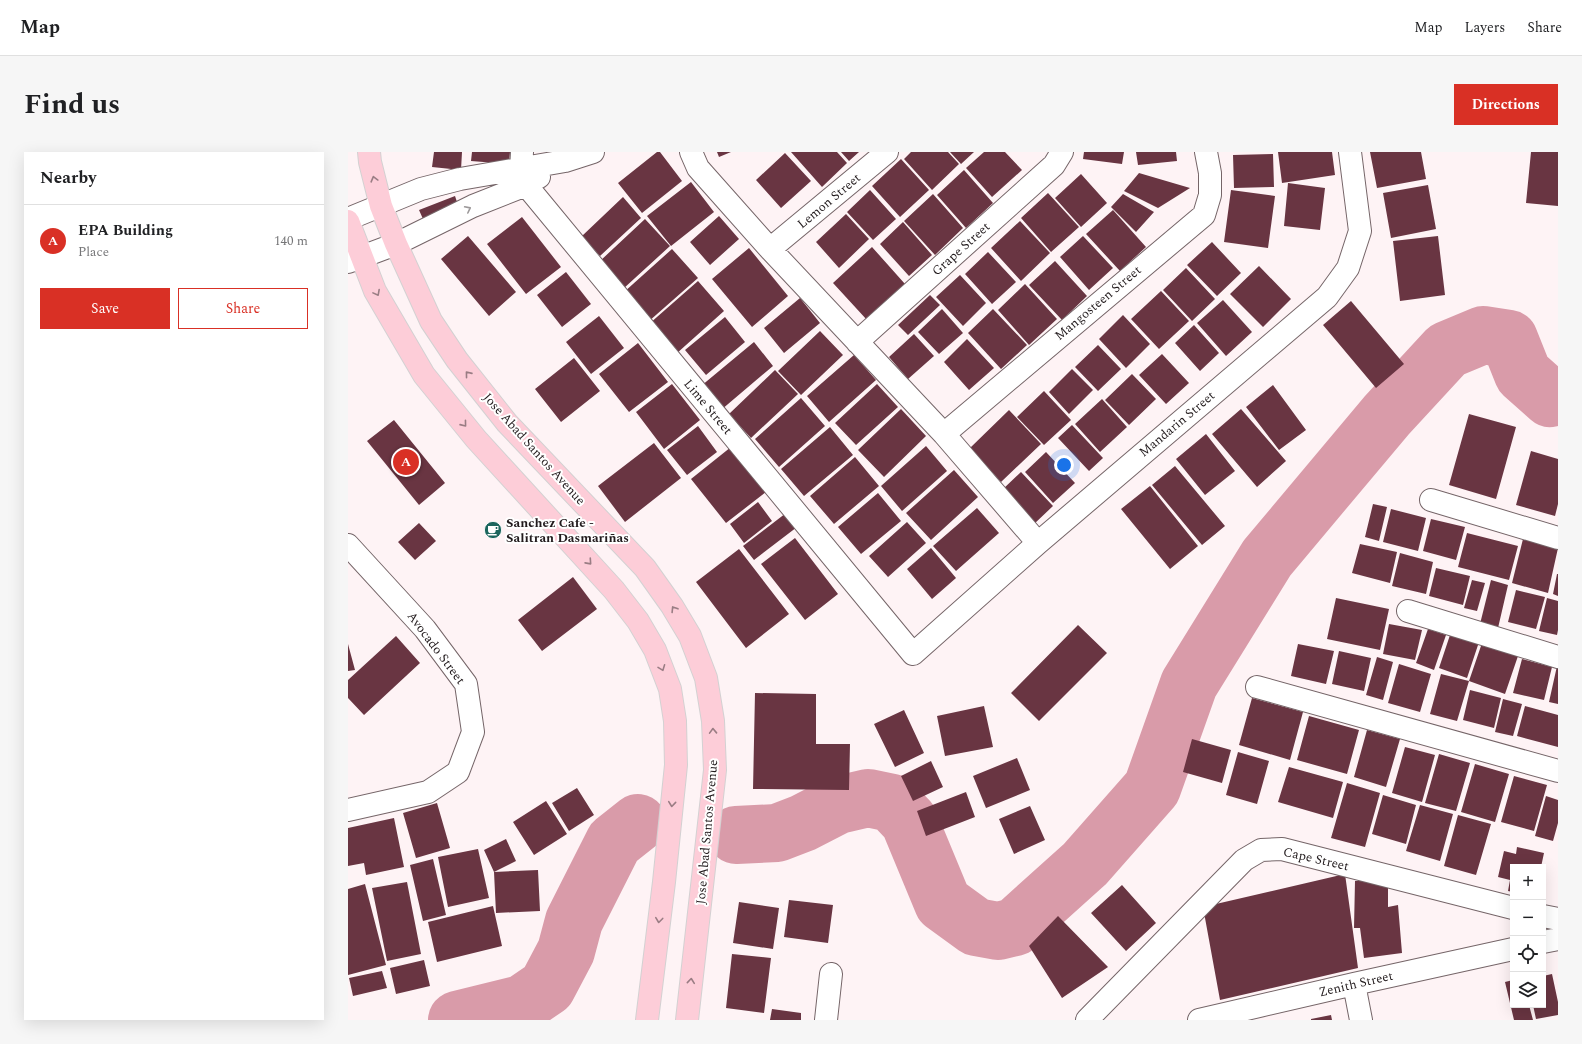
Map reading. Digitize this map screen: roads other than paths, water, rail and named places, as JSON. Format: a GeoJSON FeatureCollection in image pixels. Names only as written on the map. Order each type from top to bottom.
{"type":"FeatureCollection","features":[{"type":"Feature","properties":{"kind":"main road","name":"Jose Abad Santos Avenue"},"geometry":{"type":"LineString","coordinates":[[369,152],[381,206],[396,244],[431,320],[457,360],[507,423],[645,568],[672,606],[690,636],[706,678],[713,721],[714,770],[687,1020]]}},
{"type":"Feature","properties":{"kind":"main road"},"geometry":{"type":"LineString","coordinates":[[348,220],[355,259],[424,376],[476,439],[614,590],[638,620],[655,650],[670,689],[675,721],[676,765],[664,882],[646,1020]]}},
{"type":"Feature","properties":{"kind":"street"},"geometry":{"type":"LineString","coordinates":[[348,220],[422,189],[460,179],[565,162],[593,152]]}},
{"type":"Feature","properties":{"kind":"street"},"geometry":{"type":"LineString","coordinates":[[691,152],[698,168],[770,249],[944,434],[1038,543]]}},
{"type":"Feature","properties":{"kind":"street","name":"Lemon Street"},"geometry":{"type":"LineString","coordinates":[[770,249],[887,152]]}},
{"type":"Feature","properties":{"kind":"street","name":"Grape Street"},"geometry":{"type":"LineString","coordinates":[[857,342],[1054,165],[1062,152]]}},
{"type":"Feature","properties":{"kind":"street","name":"Mangosteen Street"},"geometry":{"type":"LineString","coordinates":[[944,434],[1204,215],[1210,195],[1210,173],[1206,152]]}},
{"type":"Feature","properties":{"kind":"street","name":"Mandarin Street"},"geometry":{"type":"LineString","coordinates":[[912,654],[1038,543],[1327,297],[1348,268],[1360,231],[1350,152]]}},
{"type":"Feature","properties":{"kind":"street"},"geometry":{"type":"LineString","coordinates":[[355,259],[396,244],[473,206],[523,169]]}},
{"type":"Feature","properties":{"kind":"street","name":"Lime Street"},"geometry":{"type":"LineString","coordinates":[[523,169],[912,654]]}},
{"type":"Feature","properties":{"kind":"street"},"geometry":{"type":"LineString","coordinates":[[1431,500],[1558,538]]}},
{"type":"Feature","properties":{"kind":"street","name":"Avocado Street"},"geometry":{"type":"LineString","coordinates":[[348,545],[425,629],[466,684],[473,732],[458,772],[428,792],[348,810]]}},
{"type":"Feature","properties":{"kind":"street"},"geometry":{"type":"LineString","coordinates":[[1408,611],[1558,657]]}},
{"type":"Feature","properties":{"kind":"street"},"geometry":{"type":"LineString","coordinates":[[1257,687],[1558,770]]}},
{"type":"Feature","properties":{"kind":"street","name":"Cape Street"},"geometry":{"type":"LineString","coordinates":[[1087,1020],[1244,860],[1261,850],[1282,849],[1510,907]]}},
{"type":"Feature","properties":{"kind":"street"},"geometry":{"type":"LineString","coordinates":[[1546,917],[1558,919]]}},
{"type":"Feature","properties":{"kind":"street"},"geometry":{"type":"LineString","coordinates":[[1546,941],[1558,939]]}},
{"type":"Feature","properties":{"kind":"street","name":"Zenith Street"},"geometry":{"type":"LineString","coordinates":[[1199,1020],[1510,950]]}},
{"type":"Feature","properties":{"kind":"street"},"geometry":{"type":"LineString","coordinates":[[826,1020],[831,974]]}},
{"type":"Feature","properties":{"kind":"street"},"geometry":{"type":"LineString","coordinates":[[1354,984],[1361,1020]]}},
{"type":"Feature","properties":{"kind":"waterway"},"geometry":{"type":"LineString","coordinates":[[736,835],[777,833],[803,823],[838,805],[868,798],[892,803],[909,821],[943,903],[976,927],[998,931],[1015,927],[1085,864],[1152,788],[1189,684],[1267,558],[1387,415],[1447,350],[1483,335],[1509,339],[1523,374],[1550,398],[1558,396]]}},
{"type":"Feature","properties":{"kind":"waterway"},"geometry":{"type":"LineString","coordinates":[[457,1020],[522,1004],[547,987],[566,951],[574,921],[614,842],[638,823]]}},
{"type":"Feature","properties":{"kind":"place","name":"EPA Building"},"geometry":{"type":"Point","coordinates":[406,462]}},
{"type":"Feature","properties":{"kind":"place","name":"Sanchez Cafe - Salitran Dasmariñas"},"geometry":{"type":"Point","coordinates":[493,530]}}]}
